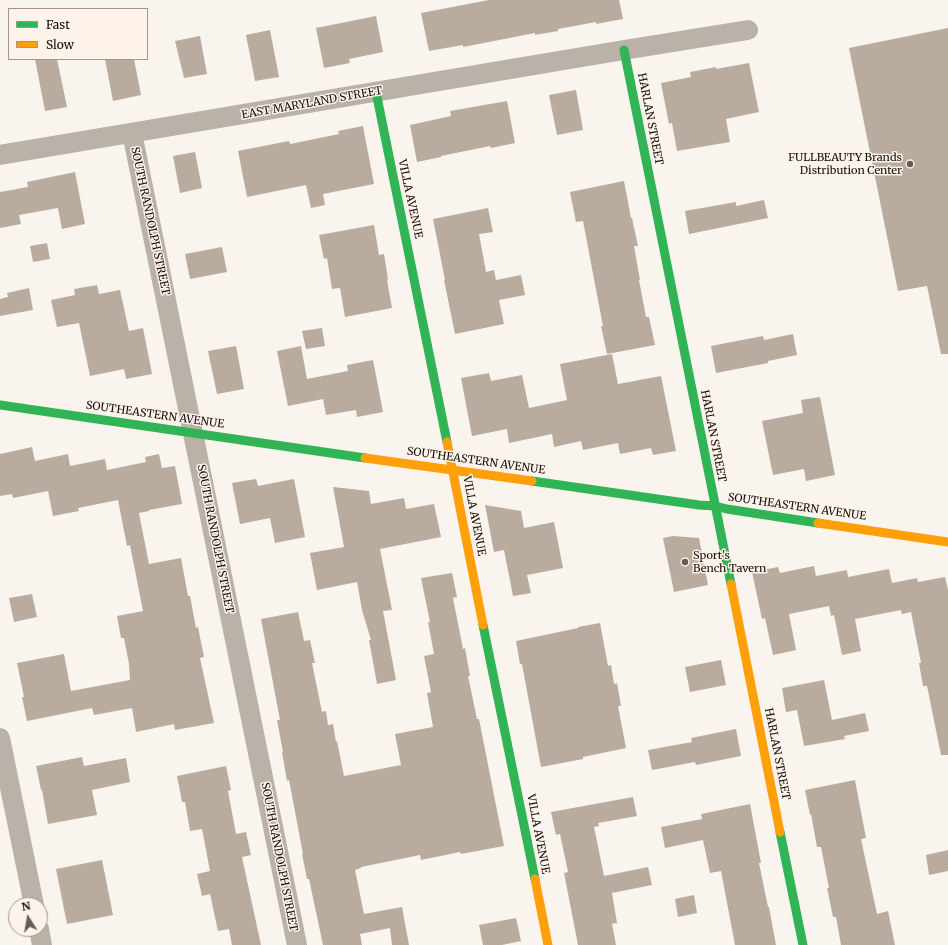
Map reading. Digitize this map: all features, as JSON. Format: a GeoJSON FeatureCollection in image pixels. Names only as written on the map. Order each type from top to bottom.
{"type":"FeatureCollection","features":[{"type":"Feature","properties":{"kind":"street","name":"EAST MARYLAND STREET"},"geometry":{"type":"LineString","coordinates":[[0,155],[748,30]]}},
{"type":"Feature","properties":{"kind":"street","name":"HARLAN STREET"},"geometry":{"type":"LineString","coordinates":[[624,50],[803,945]]}},
{"type":"Feature","properties":{"kind":"street","name":"VILLA AVENUE"},"geometry":{"type":"LineString","coordinates":[[376,92],[548,945]]}},
{"type":"Feature","properties":{"kind":"street","name":"SOUTH RANDOLPH STREET"},"geometry":{"type":"LineString","coordinates":[[132,133],[297,945]]}},
{"type":"Feature","properties":{"kind":"street","name":"SOUTHEASTERN AVENUE"},"geometry":{"type":"LineString","coordinates":[[0,405],[699,505],[715,506],[948,542]]}},
{"type":"Feature","properties":{"kind":"street"},"geometry":{"type":"LineString","coordinates":[[0,738],[32,897]]}},
{"type":"Feature","properties":{"kind":"building"},"geometry":{"type":"Polygon","coordinates":[[[489,0],[619,0],[623,19],[596,24],[596,22],[558,29],[558,31],[535,35],[535,33],[463,47],[463,45],[429,51],[421,13],[489,0]]]}},
{"type":"Feature","properties":{"kind":"building"},"geometry":{"type":"Polygon","coordinates":[[[376,16],[383,52],[349,59],[350,63],[324,68],[316,28],[376,16]]]}},
{"type":"Feature","properties":{"kind":"building","name":"FULLBEAUTY Brands Distribution Center"},"geometry":{"type":"Polygon","coordinates":[[[948,28],[948,354],[941,354],[927,286],[898,291],[849,48],[948,28]]]}},
{"type":"Feature","properties":{"kind":"building"},"geometry":{"type":"Polygon","coordinates":[[[270,30],[279,77],[255,81],[246,35],[270,30]]]}},
{"type":"Feature","properties":{"kind":"building"},"geometry":{"type":"Polygon","coordinates":[[[200,36],[207,74],[184,78],[175,41],[200,36]]]}},
{"type":"Feature","properties":{"kind":"building"},"geometry":{"type":"Polygon","coordinates":[[[35,60],[57,60],[67,107],[45,111],[35,60]]]}},
{"type":"Feature","properties":{"kind":"building"},"geometry":{"type":"Polygon","coordinates":[[[105,60],[134,60],[141,95],[113,101],[105,60]]]}},
{"type":"Feature","properties":{"kind":"building"},"geometry":{"type":"Polygon","coordinates":[[[749,63],[759,112],[726,119],[730,142],[677,151],[672,123],[669,124],[661,83],[691,77],[690,72],[749,63]]]}},
{"type":"Feature","properties":{"kind":"building"},"geometry":{"type":"Polygon","coordinates":[[[576,90],[583,130],[557,135],[549,95],[576,90]]]}},
{"type":"Feature","properties":{"kind":"building"},"geometry":{"type":"Polygon","coordinates":[[[507,101],[515,143],[491,148],[490,146],[417,162],[410,125],[451,116],[450,111],[507,101]]]}},
{"type":"Feature","properties":{"kind":"building"},"geometry":{"type":"Polygon","coordinates":[[[363,126],[374,184],[323,194],[325,205],[311,208],[306,185],[247,197],[238,151],[289,141],[290,144],[339,134],[338,131],[363,126]]]}},
{"type":"Feature","properties":{"kind":"building"},"geometry":{"type":"Polygon","coordinates":[[[195,152],[202,188],[180,193],[173,156],[195,152]]]}},
{"type":"Feature","properties":{"kind":"building"},"geometry":{"type":"Polygon","coordinates":[[[75,172],[85,224],[62,229],[58,208],[19,215],[21,224],[0,228],[0,192],[28,187],[27,182],[75,172]]]}},
{"type":"Feature","properties":{"kind":"building"},"geometry":{"type":"Polygon","coordinates":[[[624,181],[638,246],[634,246],[639,280],[646,317],[649,317],[655,345],[607,354],[583,221],[576,222],[570,192],[624,181]]]}},
{"type":"Feature","properties":{"kind":"building"},"geometry":{"type":"Polygon","coordinates":[[[764,200],[768,218],[689,234],[685,211],[736,202],[736,206],[764,200]]]}},
{"type":"Feature","properties":{"kind":"building"},"geometry":{"type":"Polygon","coordinates":[[[488,208],[493,232],[479,234],[486,272],[494,270],[496,280],[521,275],[525,295],[499,300],[504,324],[455,334],[433,219],[488,208]]]}},
{"type":"Feature","properties":{"kind":"building"},"geometry":{"type":"Polygon","coordinates":[[[374,225],[379,255],[384,254],[392,308],[345,317],[340,288],[332,289],[327,258],[324,259],[319,235],[374,225]]]}},
{"type":"Feature","properties":{"kind":"building"},"geometry":{"type":"Polygon","coordinates":[[[47,243],[50,259],[33,262],[30,246],[47,243]]]}},
{"type":"Feature","properties":{"kind":"building"},"geometry":{"type":"Polygon","coordinates":[[[222,247],[227,272],[190,279],[185,254],[222,247]]]}},
{"type":"Feature","properties":{"kind":"building"},"geometry":{"type":"Polygon","coordinates":[[[97,285],[99,294],[120,290],[129,331],[143,328],[152,374],[126,379],[124,369],[90,376],[79,323],[57,327],[51,300],[75,295],[74,289],[97,285]]]}},
{"type":"Feature","properties":{"kind":"building"},"geometry":{"type":"Polygon","coordinates":[[[29,288],[33,310],[0,316],[0,299],[8,297],[7,293],[29,288]]]}},
{"type":"Feature","properties":{"kind":"building"},"geometry":{"type":"Polygon","coordinates":[[[322,328],[325,346],[306,349],[302,331],[322,328]]]}},
{"type":"Feature","properties":{"kind":"building"},"geometry":{"type":"Polygon","coordinates":[[[793,334],[797,355],[768,361],[768,363],[716,373],[711,346],[763,336],[764,340],[793,334]]]}},
{"type":"Feature","properties":{"kind":"building"},"geometry":{"type":"Polygon","coordinates":[[[236,346],[244,389],[217,394],[208,351],[236,346]]]}},
{"type":"Feature","properties":{"kind":"building"},"geometry":{"type":"Polygon","coordinates":[[[301,346],[307,379],[348,371],[347,365],[373,360],[383,412],[357,417],[356,410],[326,415],[323,399],[288,406],[277,351],[301,346]]]}},
{"type":"Feature","properties":{"kind":"building"},"geometry":{"type":"Polygon","coordinates":[[[612,354],[618,384],[661,376],[676,451],[653,455],[651,448],[620,454],[618,443],[583,450],[581,441],[554,447],[552,434],[509,443],[507,429],[472,436],[461,378],[489,373],[491,381],[522,375],[529,408],[567,400],[560,364],[612,354]]]}},
{"type":"Feature","properties":{"kind":"building"},"geometry":{"type":"Polygon","coordinates":[[[820,397],[835,475],[806,481],[804,469],[773,475],[762,421],[803,413],[801,400],[820,397]]]}},
{"type":"Feature","properties":{"kind":"building"},"geometry":{"type":"Polygon","coordinates":[[[32,447],[35,461],[68,454],[70,466],[105,459],[107,470],[146,462],[145,457],[159,454],[162,468],[175,466],[182,504],[139,513],[149,564],[181,558],[188,596],[190,596],[196,628],[198,627],[204,657],[200,658],[214,723],[175,730],[174,724],[136,732],[132,708],[94,715],[92,708],[27,721],[17,663],[64,654],[71,691],[130,680],[129,664],[124,638],[121,638],[117,616],[143,611],[130,545],[127,546],[118,500],[78,508],[79,511],[53,516],[48,491],[13,498],[12,494],[0,496],[0,454],[32,447]]]}},
{"type":"Feature","properties":{"kind":"building"},"geometry":{"type":"Polygon","coordinates":[[[256,479],[258,486],[294,479],[305,537],[275,543],[270,518],[240,524],[232,483],[256,479]]]}},
{"type":"Feature","properties":{"kind":"building"},"geometry":{"type":"Polygon","coordinates":[[[333,487],[369,491],[371,504],[404,498],[406,509],[434,504],[441,537],[380,549],[392,610],[383,611],[396,680],[377,684],[369,640],[371,640],[362,610],[357,582],[317,590],[310,553],[344,547],[333,487]]]}},
{"type":"Feature","properties":{"kind":"building"},"geometry":{"type":"Polygon","coordinates":[[[485,505],[521,511],[524,528],[554,522],[563,568],[527,575],[531,593],[513,596],[504,550],[494,552],[485,505]]]}},
{"type":"Feature","properties":{"kind":"building","name":"Sport's Bench Tavern"},"geometry":{"type":"Polygon","coordinates":[[[673,536],[699,538],[708,585],[674,592],[663,538],[673,536]]]}},
{"type":"Feature","properties":{"kind":"building"},"geometry":{"type":"Polygon","coordinates":[[[814,566],[816,576],[847,570],[848,577],[889,569],[892,583],[917,578],[918,582],[945,577],[948,590],[948,755],[941,755],[927,686],[923,686],[919,663],[921,663],[911,612],[902,614],[901,610],[855,619],[861,651],[842,655],[834,615],[831,616],[829,606],[789,614],[796,650],[773,655],[765,618],[762,619],[752,572],[778,567],[780,573],[814,566]]]}},
{"type":"Feature","properties":{"kind":"building"},"geometry":{"type":"Polygon","coordinates":[[[452,573],[457,597],[453,598],[463,649],[465,648],[470,676],[468,676],[477,719],[479,719],[504,846],[461,854],[460,852],[421,860],[420,855],[361,867],[355,870],[364,914],[402,907],[409,945],[392,945],[390,928],[360,934],[362,945],[323,945],[309,879],[307,879],[289,780],[287,781],[277,720],[280,720],[261,619],[298,612],[304,641],[310,640],[315,663],[312,663],[322,712],[326,711],[328,725],[333,724],[344,776],[401,765],[395,734],[433,727],[427,693],[431,692],[424,656],[434,654],[428,622],[430,622],[421,578],[452,573]]]}},
{"type":"Feature","properties":{"kind":"building"},"geometry":{"type":"Polygon","coordinates":[[[32,594],[37,617],[14,622],[9,598],[32,594]]]}},
{"type":"Feature","properties":{"kind":"building"},"geometry":{"type":"Polygon","coordinates":[[[600,623],[608,666],[611,665],[614,684],[617,683],[621,706],[618,706],[626,748],[583,757],[583,759],[541,767],[522,664],[520,664],[516,641],[600,623]]]}},
{"type":"Feature","properties":{"kind":"building"},"geometry":{"type":"Polygon","coordinates":[[[721,660],[726,685],[690,692],[685,667],[721,660]]]}},
{"type":"Feature","properties":{"kind":"building"},"geometry":{"type":"Polygon","coordinates":[[[824,680],[832,720],[865,713],[869,731],[844,736],[845,739],[804,746],[797,710],[786,712],[782,688],[824,680]]]}},
{"type":"Feature","properties":{"kind":"building"},"geometry":{"type":"Polygon","coordinates":[[[736,729],[741,756],[696,765],[695,762],[652,770],[648,750],[692,742],[691,738],[736,729]]]}},
{"type":"Feature","properties":{"kind":"building"},"geometry":{"type":"Polygon","coordinates":[[[82,757],[84,766],[126,758],[130,782],[92,790],[97,815],[48,824],[36,766],[82,757]]]}},
{"type":"Feature","properties":{"kind":"building"},"geometry":{"type":"Polygon","coordinates":[[[226,766],[231,790],[228,791],[236,834],[246,832],[251,855],[242,857],[261,945],[232,945],[229,929],[218,931],[210,894],[202,896],[197,874],[210,871],[202,829],[190,831],[185,802],[182,802],[177,776],[226,766]]]}},
{"type":"Feature","properties":{"kind":"building"},"geometry":{"type":"Polygon","coordinates":[[[855,780],[866,838],[861,839],[877,914],[888,911],[895,945],[841,945],[836,917],[833,917],[821,847],[817,847],[805,790],[855,780]]]}},
{"type":"Feature","properties":{"kind":"building"},"geometry":{"type":"Polygon","coordinates":[[[633,797],[637,816],[598,823],[599,826],[594,827],[604,876],[648,867],[652,885],[612,893],[617,923],[612,924],[616,945],[578,945],[564,873],[568,872],[560,834],[556,835],[551,812],[633,797]]]}},
{"type":"Feature","properties":{"kind":"building"},"geometry":{"type":"Polygon","coordinates":[[[750,804],[761,863],[759,863],[776,945],[735,945],[721,871],[710,873],[703,840],[665,848],[661,827],[702,819],[701,814],[750,804]]]}},
{"type":"Feature","properties":{"kind":"building"},"geometry":{"type":"Polygon","coordinates":[[[948,850],[948,871],[929,875],[926,855],[948,850]]]}},
{"type":"Feature","properties":{"kind":"building"},"geometry":{"type":"Polygon","coordinates":[[[102,860],[113,915],[67,924],[56,869],[102,860]]]}},
{"type":"Feature","properties":{"kind":"building"},"geometry":{"type":"Polygon","coordinates":[[[694,895],[697,913],[678,917],[675,899],[694,895]]]}},
{"type":"Feature","properties":{"kind":"building"},"geometry":{"type":"Polygon","coordinates":[[[516,918],[521,941],[502,945],[483,945],[479,925],[516,918]]]}},
{"type":"Feature","properties":{"kind":"traffic: fast"},"geometry":{"type":"LineString","coordinates":[[624,50],[731,584]]}},
{"type":"Feature","properties":{"kind":"traffic: fast"},"geometry":{"type":"LineString","coordinates":[[376,92],[447,442]]}},
{"type":"Feature","properties":{"kind":"traffic: fast"},"geometry":{"type":"LineString","coordinates":[[0,405],[365,458]]}},
{"type":"Feature","properties":{"kind":"traffic: fast"},"geometry":{"type":"LineString","coordinates":[[532,481],[715,506],[818,523]]}},
{"type":"Feature","properties":{"kind":"traffic: fast"},"geometry":{"type":"LineString","coordinates":[[483,625],[535,879]]}},
{"type":"Feature","properties":{"kind":"traffic: fast"},"geometry":{"type":"LineString","coordinates":[[780,832],[803,945]]}},
{"type":"Feature","properties":{"kind":"traffic: slow"},"geometry":{"type":"LineString","coordinates":[[447,442],[483,625]]}},
{"type":"Feature","properties":{"kind":"traffic: slow"},"geometry":{"type":"LineString","coordinates":[[365,458],[532,481]]}},
{"type":"Feature","properties":{"kind":"traffic: slow"},"geometry":{"type":"LineString","coordinates":[[818,523],[948,542]]}},
{"type":"Feature","properties":{"kind":"traffic: slow"},"geometry":{"type":"LineString","coordinates":[[731,584],[780,832]]}},
{"type":"Feature","properties":{"kind":"traffic: slow"},"geometry":{"type":"LineString","coordinates":[[535,879],[548,945]]}},
{"type":"Feature","properties":{"kind":"place","name":"FULLBEAUTY Brands Distribution Center"},"geometry":{"type":"Point","coordinates":[910,164]}},
{"type":"Feature","properties":{"kind":"place","name":"Sport's Bench Tavern"},"geometry":{"type":"Point","coordinates":[685,562]}}]}
